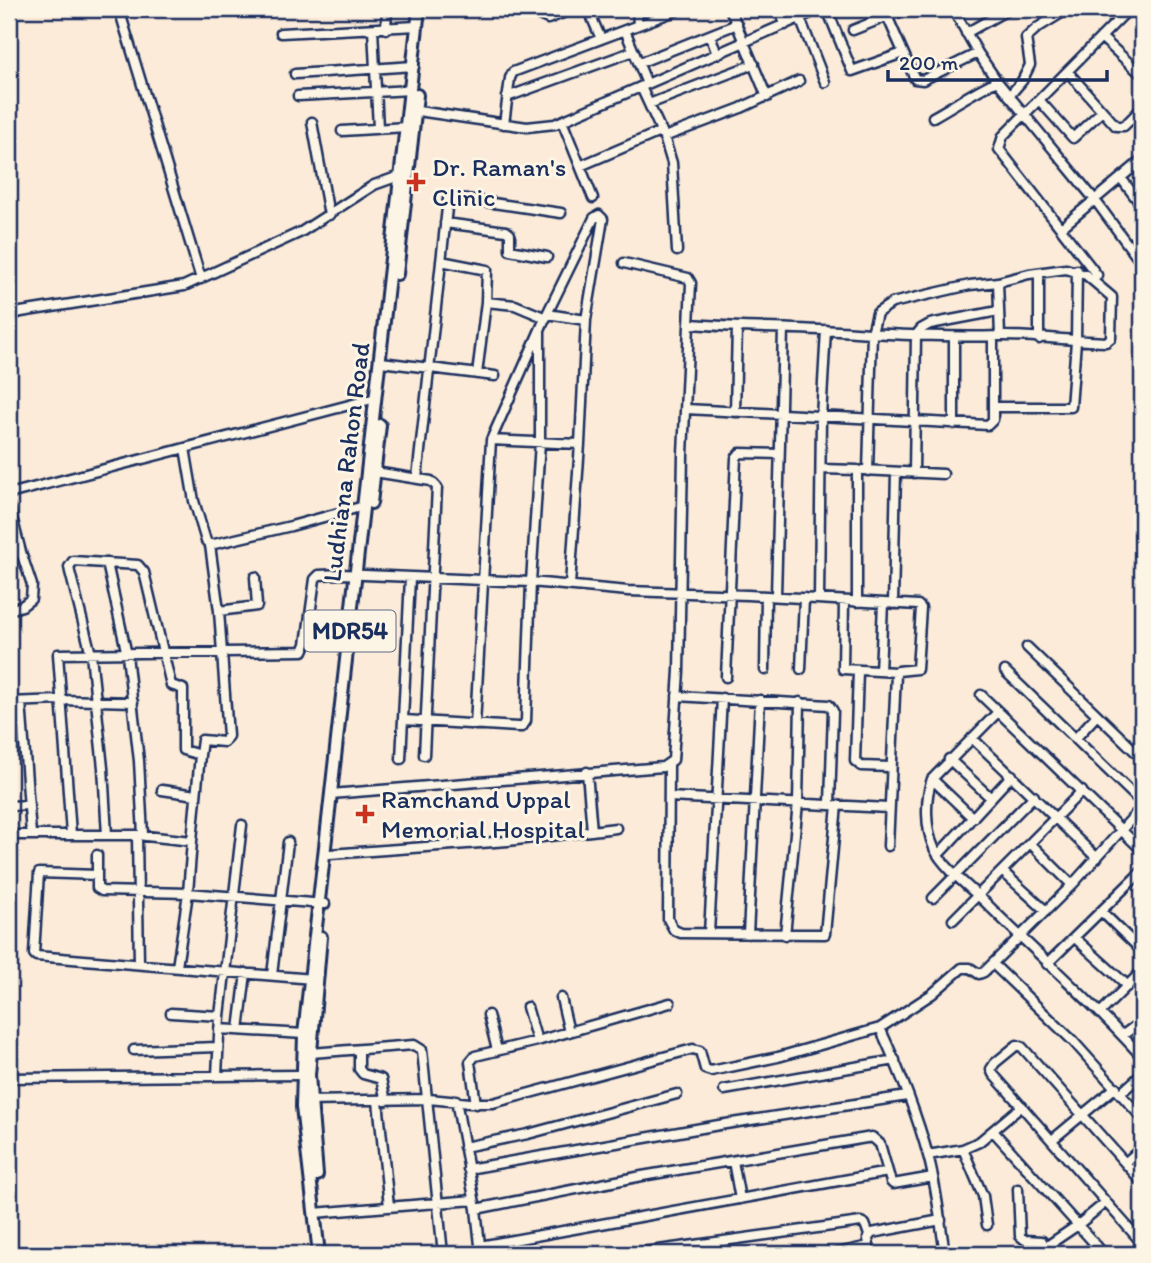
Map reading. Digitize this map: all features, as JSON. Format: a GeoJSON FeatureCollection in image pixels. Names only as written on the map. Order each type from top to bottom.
{"type":"FeatureCollection","features":[{"type":"Feature","properties":{"kind":"main road","name":"Ludhiana Rahon Road"},"geometry":{"type":"LineString","coordinates":[[405,175],[406,127],[412,110],[411,90],[419,9]]}},
{"type":"Feature","properties":{"kind":"main road","name":"Ludhiana Rahon Road"},"geometry":{"type":"LineString","coordinates":[[319,1254],[306,1101],[301,1075],[304,1034],[359,575],[375,472],[384,362],[426,9]]}},
{"type":"Feature","properties":{"kind":"main road","name":"Ludhiana Rahon Road"},"geometry":{"type":"LineString","coordinates":[[359,575],[376,398],[384,362]]}},
{"type":"Feature","properties":{"kind":"main road","name":"Ludhiana Rahon Road"},"geometry":{"type":"LineString","coordinates":[[321,904],[330,853],[334,794]]}},
{"type":"Feature","properties":{"kind":"main road","name":"Ludhiana Rahon Road"},"geometry":{"type":"LineString","coordinates":[[306,1101],[311,1053],[312,979]]}},
{"type":"Feature","properties":{"kind":"main road","name":"Ludhiana Rahon Road"},"geometry":{"type":"LineString","coordinates":[[317,1213],[325,1254]]}},
{"type":"Feature","properties":{"kind":"street"},"geometry":{"type":"LineString","coordinates":[[118,9],[201,279]]}},
{"type":"Feature","properties":{"kind":"street"},"geometry":{"type":"LineString","coordinates":[[386,29],[387,9]]}},
{"type":"Feature","properties":{"kind":"street"},"geometry":{"type":"LineString","coordinates":[[537,9],[539,15],[548,19],[573,9]]}},
{"type":"Feature","properties":{"kind":"street"},"geometry":{"type":"LineString","coordinates":[[588,9],[601,40]]}},
{"type":"Feature","properties":{"kind":"street"},"geometry":{"type":"LineString","coordinates":[[637,9],[638,25]]}},
{"type":"Feature","properties":{"kind":"street"},"geometry":{"type":"LineString","coordinates":[[504,124],[513,72],[681,9]]}},
{"type":"Feature","properties":{"kind":"street"},"geometry":{"type":"LineString","coordinates":[[730,9],[767,97]]}},
{"type":"Feature","properties":{"kind":"street"},"geometry":{"type":"LineString","coordinates":[[780,9],[786,24]]}},
{"type":"Feature","properties":{"kind":"street"},"geometry":{"type":"LineString","coordinates":[[412,110],[527,127],[555,124],[820,9],[852,71],[903,53]]}},
{"type":"Feature","properties":{"kind":"street"},"geometry":{"type":"LineString","coordinates":[[853,30],[886,13],[906,9]]}},
{"type":"Feature","properties":{"kind":"street"},"geometry":{"type":"LineString","coordinates":[[953,9],[997,81],[1095,200],[1142,264]]}},
{"type":"Feature","properties":{"kind":"street"},"geometry":{"type":"LineString","coordinates":[[966,33],[1009,9]]}},
{"type":"Feature","properties":{"kind":"street"},"geometry":{"type":"LineString","coordinates":[[1009,96],[1022,81],[1030,65],[1026,38],[1068,9]]}},
{"type":"Feature","properties":{"kind":"street"},"geometry":{"type":"LineString","coordinates":[[1097,275],[999,149],[1003,136],[1025,117],[1124,10]]}},
{"type":"Feature","properties":{"kind":"street"},"geometry":{"type":"LineString","coordinates":[[886,13],[913,77],[918,80],[978,53]]}},
{"type":"Feature","properties":{"kind":"street"},"geometry":{"type":"LineString","coordinates":[[800,18],[825,82]]}},
{"type":"Feature","properties":{"kind":"street"},"geometry":{"type":"LineString","coordinates":[[639,63],[737,24]]}},
{"type":"Feature","properties":{"kind":"street"},"geometry":{"type":"LineString","coordinates":[[281,33],[417,26]]}},
{"type":"Feature","properties":{"kind":"street"},"geometry":{"type":"LineString","coordinates":[[373,29],[378,128]]}},
{"type":"Feature","properties":{"kind":"street"},"geometry":{"type":"LineString","coordinates":[[625,30],[639,63],[649,104],[663,134],[674,180],[677,251]]}},
{"type":"Feature","properties":{"kind":"street"},"geometry":{"type":"LineString","coordinates":[[710,35],[717,54]]}},
{"type":"Feature","properties":{"kind":"street"},"geometry":{"type":"LineString","coordinates":[[1101,37],[1142,75]]}},
{"type":"Feature","properties":{"kind":"street"},"geometry":{"type":"LineString","coordinates":[[507,97],[634,51]]}},
{"type":"Feature","properties":{"kind":"street"},"geometry":{"type":"LineString","coordinates":[[649,104],[754,64]]}},
{"type":"Feature","properties":{"kind":"street"},"geometry":{"type":"LineString","coordinates":[[295,74],[414,66]]}},
{"type":"Feature","properties":{"kind":"street"},"geometry":{"type":"LineString","coordinates":[[1068,72],[1120,128],[1142,108]]}},
{"type":"Feature","properties":{"kind":"street"},"geometry":{"type":"LineString","coordinates":[[580,166],[767,97],[799,81]]}},
{"type":"Feature","properties":{"kind":"street"},"geometry":{"type":"LineString","coordinates":[[933,117],[968,94],[997,81]]}},
{"type":"Feature","properties":{"kind":"street"},"geometry":{"type":"LineString","coordinates":[[299,96],[411,90]]}},
{"type":"Feature","properties":{"kind":"street"},"geometry":{"type":"LineString","coordinates":[[1040,101],[1073,138],[1102,111]]}},
{"type":"Feature","properties":{"kind":"street"},"geometry":{"type":"LineString","coordinates":[[562,121],[593,198]]}},
{"type":"Feature","properties":{"kind":"street"},"geometry":{"type":"LineString","coordinates":[[312,122],[329,215]]}},
{"type":"Feature","properties":{"kind":"street"},"geometry":{"type":"LineString","coordinates":[[342,131],[406,127]]}},
{"type":"Feature","properties":{"kind":"street"},"geometry":{"type":"LineString","coordinates":[[1061,228],[1142,160]]}},
{"type":"Feature","properties":{"kind":"street"},"geometry":{"type":"LineString","coordinates":[[9,316],[184,286],[301,232],[374,186],[405,175]]}},
{"type":"Feature","properties":{"kind":"street"},"geometry":{"type":"LineString","coordinates":[[1121,178],[1142,206]]}},
{"type":"Feature","properties":{"kind":"street"},"geometry":{"type":"LineString","coordinates":[[417,478],[447,201],[452,197],[561,213]]}},
{"type":"Feature","properties":{"kind":"street"},"geometry":{"type":"LineString","coordinates":[[475,725],[491,440],[540,330],[594,218],[599,215],[603,219],[586,320],[570,585]]}},
{"type":"Feature","properties":{"kind":"street"},"geometry":{"type":"LineString","coordinates":[[445,223],[506,231],[510,234],[510,250],[547,257]]}},
{"type":"Feature","properties":{"kind":"street"},"geometry":{"type":"LineString","coordinates":[[441,261],[487,270],[477,374]]}},
{"type":"Feature","properties":{"kind":"street"},"geometry":{"type":"LineString","coordinates":[[624,263],[690,280],[691,324],[682,454],[681,593],[677,696],[675,748],[669,765],[668,919],[674,930],[681,933],[822,936],[827,930],[833,804],[833,710],[825,703],[677,696]]}},
{"type":"Feature","properties":{"kind":"street"},"geometry":{"type":"LineString","coordinates":[[691,324],[737,328],[826,330],[872,332],[954,337],[1109,341],[1112,303],[1108,292],[1077,270],[1066,269],[970,285],[892,303],[877,313],[872,332],[868,471]]}},
{"type":"Feature","properties":{"kind":"street"},"geometry":{"type":"LineString","coordinates":[[993,407],[1071,407],[1076,341],[1077,270]]}},
{"type":"Feature","properties":{"kind":"street"},"geometry":{"type":"LineString","coordinates":[[1039,273],[1039,339]]}},
{"type":"Feature","properties":{"kind":"street"},"geometry":{"type":"LineString","coordinates":[[686,409],[988,425],[993,420],[998,282]]}},
{"type":"Feature","properties":{"kind":"street"},"geometry":{"type":"LineString","coordinates":[[486,302],[515,305],[547,316],[586,320]]}},
{"type":"Feature","properties":{"kind":"street"},"geometry":{"type":"LineString","coordinates":[[914,473],[916,335],[930,324],[998,311]]}},
{"type":"Feature","properties":{"kind":"street"},"geometry":{"type":"LineString","coordinates":[[735,412],[737,328]]}},
{"type":"Feature","properties":{"kind":"street"},"geometry":{"type":"LineString","coordinates":[[776,596],[783,329]]}},
{"type":"Feature","properties":{"kind":"street"},"geometry":{"type":"LineString","coordinates":[[404,720],[518,727],[522,727],[526,721],[540,442],[540,330]]}},
{"type":"Feature","properties":{"kind":"street"},"geometry":{"type":"LineString","coordinates":[[819,599],[821,417],[826,330]]}},
{"type":"Feature","properties":{"kind":"street"},"geometry":{"type":"LineString","coordinates":[[954,337],[954,424]]}},
{"type":"Feature","properties":{"kind":"street"},"geometry":{"type":"LineString","coordinates":[[384,362],[495,376]]}},
{"type":"Feature","properties":{"kind":"street"},"geometry":{"type":"LineString","coordinates":[[9,494],[376,398]]}},
{"type":"Feature","properties":{"kind":"street"},"geometry":{"type":"LineString","coordinates":[[491,440],[580,444]]}},
{"type":"Feature","properties":{"kind":"street"},"geometry":{"type":"LineString","coordinates":[[177,967],[188,894],[202,740],[224,742],[227,739],[219,611],[210,545],[206,541],[194,501],[185,448]]}},
{"type":"Feature","properties":{"kind":"street"},"geometry":{"type":"LineString","coordinates":[[726,677],[732,594],[736,458],[740,453],[779,454]]}},
{"type":"Feature","properties":{"kind":"street"},"geometry":{"type":"LineString","coordinates":[[821,469],[943,474]]}},
{"type":"Feature","properties":{"kind":"street"},"geometry":{"type":"LineString","coordinates":[[857,470],[857,602]]}},
{"type":"Feature","properties":{"kind":"street"},"geometry":{"type":"LineString","coordinates":[[375,472],[432,481],[437,487],[424,755]]}},
{"type":"Feature","properties":{"kind":"street"},"geometry":{"type":"LineString","coordinates":[[893,604],[896,472]]}},
{"type":"Feature","properties":{"kind":"street"},"geometry":{"type":"LineString","coordinates":[[9,505],[32,585],[32,599],[9,610]]}},
{"type":"Feature","properties":{"kind":"street"},"geometry":{"type":"LineString","coordinates":[[210,545],[364,506]]}},
{"type":"Feature","properties":{"kind":"street"},"geometry":{"type":"LineString","coordinates":[[9,554],[21,552]]}},
{"type":"Feature","properties":{"kind":"street"},"geometry":{"type":"LineString","coordinates":[[107,835],[91,654],[69,567],[73,561],[138,565],[142,568],[171,687],[183,689],[183,750],[200,755]]}},
{"type":"Feature","properties":{"kind":"street"},"geometry":{"type":"LineString","coordinates":[[107,564],[127,655],[139,761],[139,964]]}},
{"type":"Feature","properties":{"kind":"street"},"geometry":{"type":"LineString","coordinates":[[71,834],[58,654],[303,651],[316,576],[326,574],[531,582],[918,605],[921,608],[918,669],[896,672],[858,671],[842,667],[844,601]]}},
{"type":"Feature","properties":{"kind":"street"},"geometry":{"type":"LineString","coordinates":[[219,611],[257,606],[255,577]]}},
{"type":"Feature","properties":{"kind":"street"},"geometry":{"type":"LineString","coordinates":[[401,759],[410,578]]}},
{"type":"Feature","properties":{"kind":"street"},"geometry":{"type":"LineString","coordinates":[[765,670],[766,596]]}},
{"type":"Feature","properties":{"kind":"street"},"geometry":{"type":"LineString","coordinates":[[801,669],[804,598]]}},
{"type":"Feature","properties":{"kind":"street"},"geometry":{"type":"LineString","coordinates":[[880,671],[883,603]]}},
{"type":"Feature","properties":{"kind":"street"},"geometry":{"type":"LineString","coordinates":[[1027,647],[1142,758]]}},
{"type":"Feature","properties":{"kind":"street"},"geometry":{"type":"LineString","coordinates":[[858,671],[855,761],[861,766],[890,767]]}},
{"type":"Feature","properties":{"kind":"street"},"geometry":{"type":"LineString","coordinates":[[306,1101],[429,1099],[493,1103],[693,1049],[700,1051],[705,1069],[711,1071],[778,1057],[880,1028],[932,994],[962,968],[970,968],[982,974],[1072,885],[1123,831],[1142,805],[1005,671]]}},
{"type":"Feature","properties":{"kind":"street"},"geometry":{"type":"LineString","coordinates":[[888,846],[896,672]]}},
{"type":"Feature","properties":{"kind":"street"},"geometry":{"type":"LineString","coordinates":[[981,695],[1142,850]]}},
{"type":"Feature","properties":{"kind":"street"},"geometry":{"type":"LineString","coordinates":[[709,933],[722,698]]}},
{"type":"Feature","properties":{"kind":"street"},"geometry":{"type":"LineString","coordinates":[[748,934],[760,700]]}},
{"type":"Feature","properties":{"kind":"street"},"geometry":{"type":"LineString","coordinates":[[9,702],[133,702]]}},
{"type":"Feature","properties":{"kind":"street"},"geometry":{"type":"LineString","coordinates":[[21,702],[31,834]]}},
{"type":"Feature","properties":{"kind":"street"},"geometry":{"type":"LineString","coordinates":[[785,935],[797,803],[800,702]]}},
{"type":"Feature","properties":{"kind":"street"},"geometry":{"type":"LineString","coordinates":[[998,712],[932,779],[928,789],[930,838],[938,855],[957,875],[1123,1035],[1142,1057]]}},
{"type":"Feature","properties":{"kind":"street"},"geometry":{"type":"LineString","coordinates":[[1075,739],[1097,715]]}},
{"type":"Feature","properties":{"kind":"street"},"geometry":{"type":"LineString","coordinates":[[972,738],[1097,858]]}},
{"type":"Feature","properties":{"kind":"street"},"geometry":{"type":"LineString","coordinates":[[949,759],[991,798]]}},
{"type":"Feature","properties":{"kind":"street"},"geometry":{"type":"LineString","coordinates":[[334,794],[669,765]]}},
{"type":"Feature","properties":{"kind":"street"},"geometry":{"type":"LineString","coordinates":[[587,772],[592,831]]}},
{"type":"Feature","properties":{"kind":"street"},"geometry":{"type":"LineString","coordinates":[[938,855],[1012,775]]}},
{"type":"Feature","properties":{"kind":"street"},"geometry":{"type":"LineString","coordinates":[[932,779],[973,818]]}},
{"type":"Feature","properties":{"kind":"street"},"geometry":{"type":"LineString","coordinates":[[162,790],[196,795]]}},
{"type":"Feature","properties":{"kind":"street"},"geometry":{"type":"LineString","coordinates":[[953,920],[1082,791]]}},
{"type":"Feature","properties":{"kind":"street"},"geometry":{"type":"LineString","coordinates":[[933,898],[1034,796]]}},
{"type":"Feature","properties":{"kind":"street"},"geometry":{"type":"LineString","coordinates":[[669,797],[888,808]]}},
{"type":"Feature","properties":{"kind":"street"},"geometry":{"type":"LineString","coordinates":[[9,806],[29,805]]}},
{"type":"Feature","properties":{"kind":"street"},"geometry":{"type":"LineString","coordinates":[[217,1075],[220,1016],[242,825]]}},
{"type":"Feature","properties":{"kind":"street"},"geometry":{"type":"LineString","coordinates":[[330,853],[508,841],[616,828]]}},
{"type":"Feature","properties":{"kind":"street"},"geometry":{"type":"LineString","coordinates":[[14,835],[140,835],[192,841]]}},
{"type":"Feature","properties":{"kind":"street"},"geometry":{"type":"LineString","coordinates":[[272,975],[288,842]]}},
{"type":"Feature","properties":{"kind":"street"},"geometry":{"type":"LineString","coordinates":[[1030,843],[1072,885]]}},
{"type":"Feature","properties":{"kind":"street"},"geometry":{"type":"LineString","coordinates":[[97,855],[99,890],[321,904]]}},
{"type":"Feature","properties":{"kind":"street"},"geometry":{"type":"LineString","coordinates":[[1002,871],[1046,911]]}},
{"type":"Feature","properties":{"kind":"street"},"geometry":{"type":"LineString","coordinates":[[1047,964],[1142,871]]}},
{"type":"Feature","properties":{"kind":"street"},"geometry":{"type":"LineString","coordinates":[[97,875],[38,873],[34,954],[39,958],[312,979]]}},
{"type":"Feature","properties":{"kind":"street"},"geometry":{"type":"LineString","coordinates":[[1101,912],[1142,951]]}},
{"type":"Feature","properties":{"kind":"street"},"geometry":{"type":"LineString","coordinates":[[1075,938],[1128,985]]}},
{"type":"Feature","properties":{"kind":"street"},"geometry":{"type":"LineString","coordinates":[[993,964],[1073,1041],[1142,1118]]}},
{"type":"Feature","properties":{"kind":"street"},"geometry":{"type":"LineString","coordinates":[[1100,1013],[1142,971]]}},
{"type":"Feature","properties":{"kind":"street"},"geometry":{"type":"LineString","coordinates":[[239,1030],[246,973]]}},
{"type":"Feature","properties":{"kind":"street"},"geometry":{"type":"LineString","coordinates":[[561,998],[569,1032]]}},
{"type":"Feature","properties":{"kind":"street"},"geometry":{"type":"LineString","coordinates":[[476,1104],[471,1059],[475,1056],[670,1003]]}},
{"type":"Feature","properties":{"kind":"street"},"geometry":{"type":"LineString","coordinates":[[527,1007],[537,1041]]}},
{"type":"Feature","properties":{"kind":"street"},"geometry":{"type":"LineString","coordinates":[[171,1013],[220,1016]]}},
{"type":"Feature","properties":{"kind":"street"},"geometry":{"type":"LineString","coordinates":[[488,1014],[497,1050]]}},
{"type":"Feature","properties":{"kind":"street"},"geometry":{"type":"LineString","coordinates":[[1123,1035],[1142,1021]]}},
{"type":"Feature","properties":{"kind":"street"},"geometry":{"type":"LineString","coordinates":[[880,1028],[895,1060],[928,1155],[945,1254]]}},
{"type":"Feature","properties":{"kind":"street"},"geometry":{"type":"LineString","coordinates":[[219,1029],[304,1034]]}},
{"type":"Feature","properties":{"kind":"street"},"geometry":{"type":"LineString","coordinates":[[311,1053],[414,1045],[424,1054],[443,1254]]}},
{"type":"Feature","properties":{"kind":"street"},"geometry":{"type":"LineString","coordinates":[[1142,1182],[1022,1047],[1017,1045],[995,1063],[991,1069],[1142,1243]]}},
{"type":"Feature","properties":{"kind":"street"},"geometry":{"type":"LineString","coordinates":[[134,1050],[217,1047]]}},
{"type":"Feature","properties":{"kind":"street"},"geometry":{"type":"LineString","coordinates":[[359,1051],[360,1072],[381,1079],[389,1206]]}},
{"type":"Feature","properties":{"kind":"street"},"geometry":{"type":"LineString","coordinates":[[724,1090],[895,1060]]}},
{"type":"Feature","properties":{"kind":"street"},"geometry":{"type":"LineString","coordinates":[[1052,1140],[1142,1074]]}},
{"type":"Feature","properties":{"kind":"street"},"geometry":{"type":"LineString","coordinates":[[9,1078],[301,1075]]}},
{"type":"Feature","properties":{"kind":"street"},"geometry":{"type":"LineString","coordinates":[[464,1147],[528,1134],[677,1094]]}},
{"type":"Feature","properties":{"kind":"street"},"geometry":{"type":"LineString","coordinates":[[468,1169],[719,1125],[907,1096]]}},
{"type":"Feature","properties":{"kind":"street"},"geometry":{"type":"LineString","coordinates":[[456,1100],[481,1250],[888,1172]]}},
{"type":"Feature","properties":{"kind":"street"},"geometry":{"type":"LineString","coordinates":[[928,1155],[963,1149],[979,1142],[1022,1106]]}},
{"type":"Feature","properties":{"kind":"street"},"geometry":{"type":"LineString","coordinates":[[993,1131],[1104,1254]]}},
{"type":"Feature","properties":{"kind":"street"},"geometry":{"type":"LineString","coordinates":[[317,1213],[438,1203],[475,1205],[872,1138],[880,1144],[893,1184],[933,1177]]}},
{"type":"Feature","properties":{"kind":"street"},"geometry":{"type":"LineString","coordinates":[[1126,1162],[1142,1148]]}},
{"type":"Feature","properties":{"kind":"street"},"geometry":{"type":"LineString","coordinates":[[963,1149],[983,1196],[987,1225]]}},
{"type":"Feature","properties":{"kind":"street"},"geometry":{"type":"LineString","coordinates":[[733,1161],[740,1199]]}},
{"type":"Feature","properties":{"kind":"street"},"geometry":{"type":"LineString","coordinates":[[1018,1189],[1020,1236],[1025,1240],[1040,1240],[1045,1251],[1106,1202]]}},
{"type":"Feature","properties":{"kind":"street"},"geometry":{"type":"LineString","coordinates":[[869,1235],[941,1220]]}},
{"type":"Feature","properties":{"kind":"street"},"geometry":{"type":"LineString","coordinates":[[629,1254],[861,1222],[865,1224],[870,1250],[833,1254]]}},
{"type":"Feature","properties":{"kind":"street"},"geometry":{"type":"LineString","coordinates":[[1081,1254],[1097,1245]]}},
{"type":"Feature","properties":{"kind":"place","name":"Dr. Raman's Clinic"},"geometry":{"type":"Point","coordinates":[416,182]}},
{"type":"Feature","properties":{"kind":"place","name":"Ramchand Uppal Memorial Hospital"},"geometry":{"type":"Point","coordinates":[365,814]}}]}
